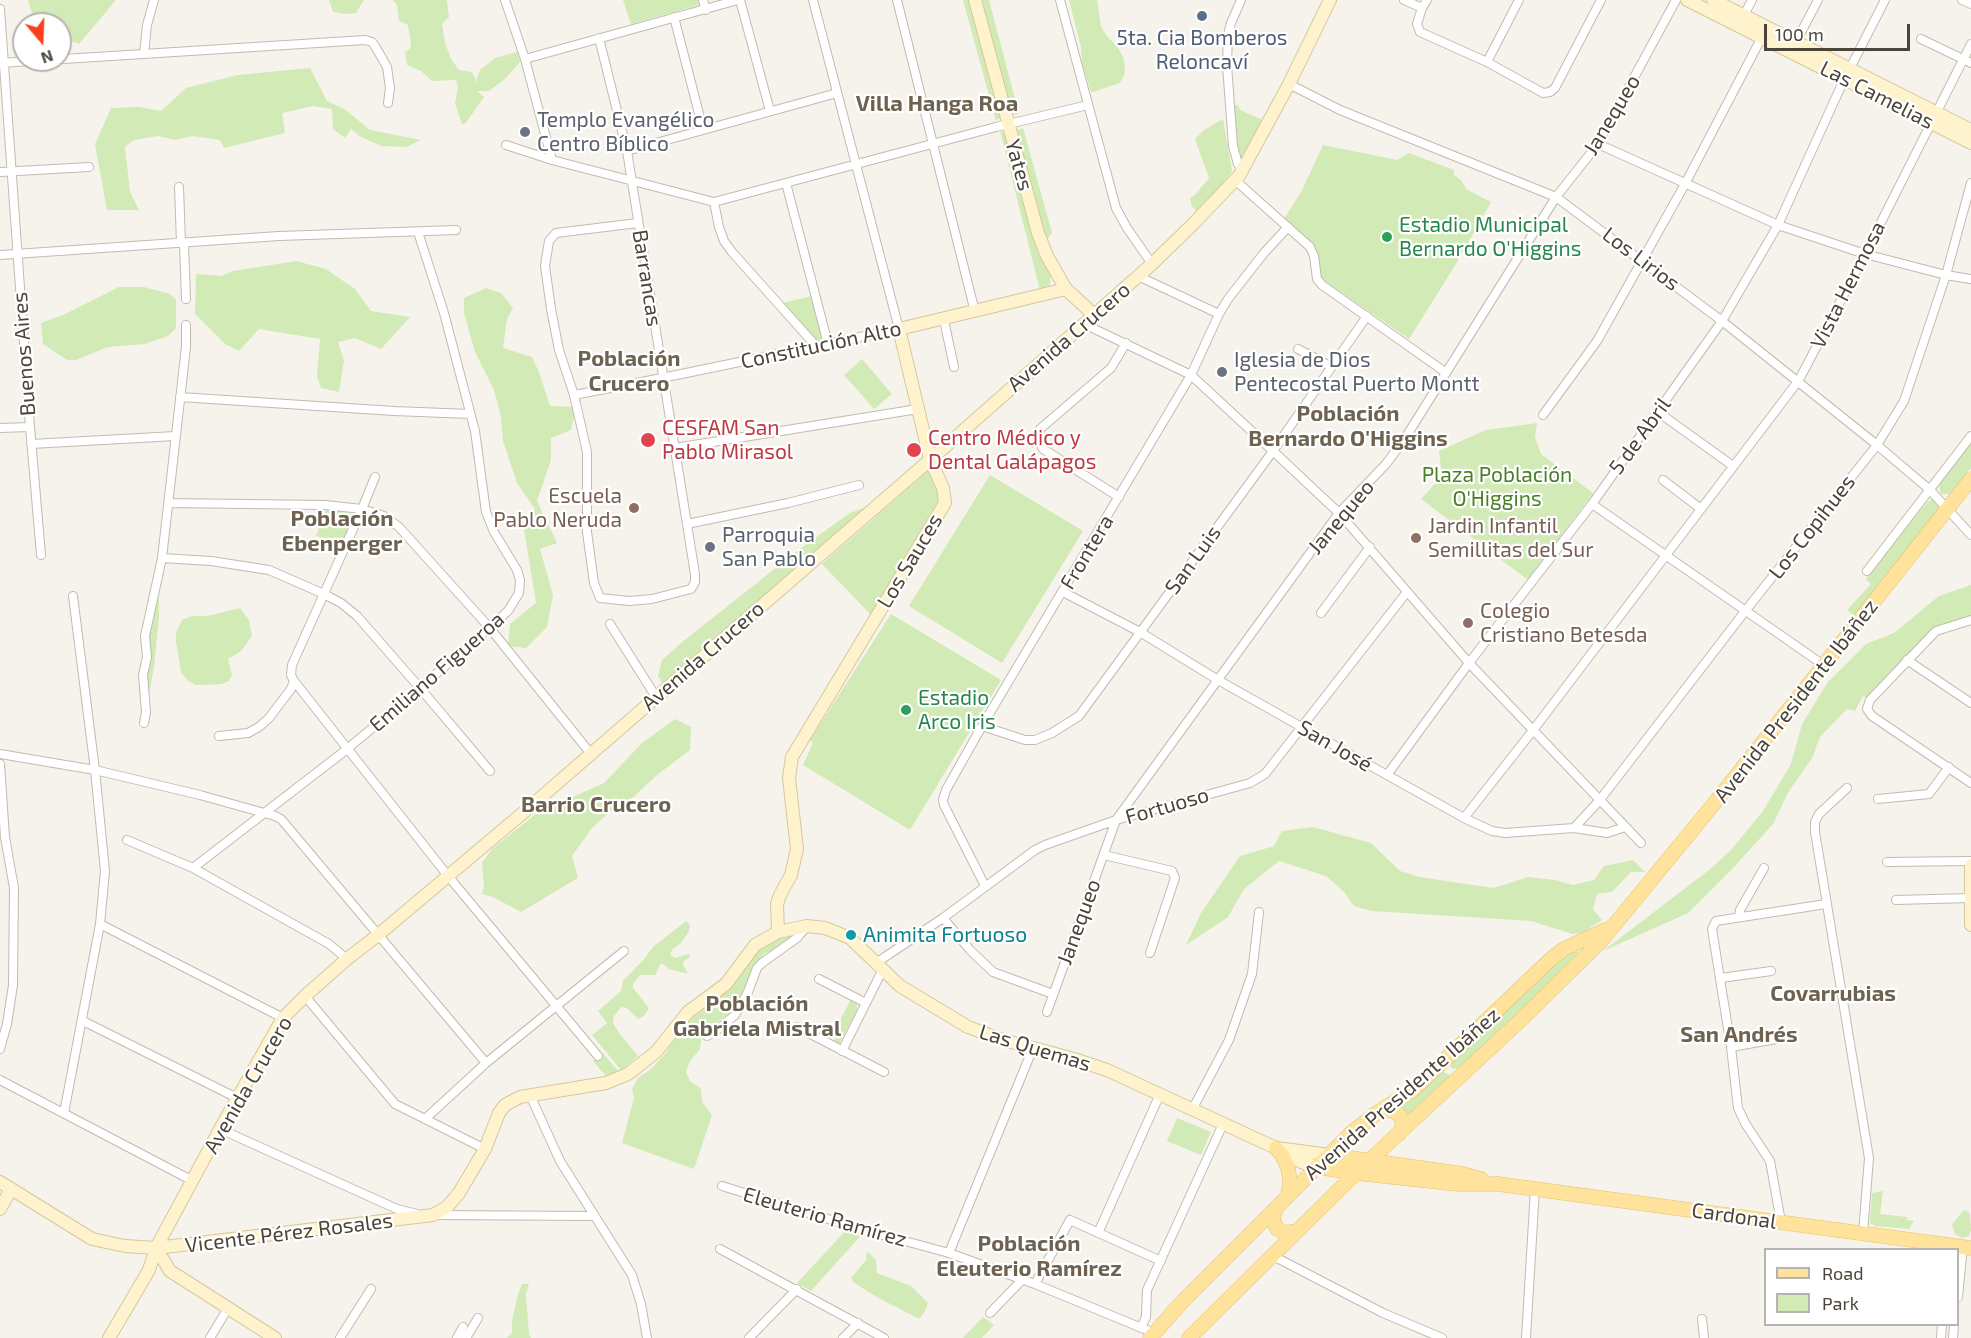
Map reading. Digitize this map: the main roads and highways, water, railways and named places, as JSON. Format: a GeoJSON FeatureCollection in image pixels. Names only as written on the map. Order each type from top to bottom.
{"type":"FeatureCollection","features":[{"type":"Feature","properties":{"kind":"main road","name":"Yates"},"geometry":{"type":"LineString","coordinates":[[975,0],[1038,233],[1047,256],[1066,289],[1094,315]]}},
{"type":"Feature","properties":{"kind":"main road","name":"Avenida Crucero"},"geometry":{"type":"LineString","coordinates":[[109,1338],[149,1270],[156,1248],[220,1129],[284,1018],[347,959],[591,753],[1152,264],[1236,182],[1289,84],[1330,0]]}},
{"type":"Feature","properties":{"kind":"main road","name":"Las Camelias"},"geometry":{"type":"LineString","coordinates":[[1687,0],[1764,32],[1934,117],[1971,130]]}},
{"type":"Feature","properties":{"kind":"main road","name":"Las Camelias"},"geometry":{"type":"LineString","coordinates":[[1713,0],[1744,15],[1764,32],[1796,42],[1847,74]]}},
{"type":"Feature","properties":{"kind":"main road","name":"Las Camelias"},"geometry":{"type":"LineString","coordinates":[[1934,117],[1971,142]]}},
{"type":"Feature","properties":{"kind":"main road","name":"Constitución Alto"},"geometry":{"type":"LineString","coordinates":[[899,329],[945,320],[1066,289]]}},
{"type":"Feature","properties":{"kind":"main road","name":"Los Sauces"},"geometry":{"type":"LineString","coordinates":[[778,932],[777,904],[791,874],[797,849],[789,778],[790,763],[795,751],[943,507],[945,493],[930,459],[899,329]]}},
{"type":"Feature","properties":{"kind":"main road","name":"Avenida Presidente Ibáñez"},"geometry":{"type":"LineString","coordinates":[[1189,1338],[1356,1173],[1580,963],[1619,921],[1825,666],[1971,479]]}},
{"type":"Feature","properties":{"kind":"main road"},"geometry":{"type":"LineString","coordinates":[[1971,865],[1971,925]]}},
{"type":"Feature","properties":{"kind":"main road","name":"Avenida Presidente Ibáñez"},"geometry":{"type":"LineString","coordinates":[[1152,1334],[1350,1134],[1378,1112],[1413,1090],[1552,958],[1619,921]]}},
{"type":"Feature","properties":{"kind":"main road","name":"Las Quemas"},"geometry":{"type":"LineString","coordinates":[[433,1215],[447,1207],[459,1193],[485,1149],[501,1109],[516,1098],[606,1083],[633,1071],[656,1052],[688,1012],[726,984],[755,945],[778,932],[807,926],[825,928],[850,938],[879,967],[909,992],[968,1027],[1000,1040],[1107,1070],[1276,1148],[1301,1162],[1317,1167]]}},
{"type":"Feature","properties":{"kind":"main road"},"geometry":{"type":"LineString","coordinates":[[1574,945],[1580,947],[1583,952],[1580,963]]}},
{"type":"Feature","properties":{"kind":"main road"},"geometry":{"type":"LineString","coordinates":[[1452,1055],[1448,1061],[1449,1072],[1455,1075],[1465,1072]]}},
{"type":"Feature","properties":{"kind":"main road"},"geometry":{"type":"LineString","coordinates":[[1378,1112],[1391,1110],[1400,1115],[1402,1125],[1399,1134]]}},
{"type":"Feature","properties":{"kind":"main road","name":"Las Quemas"},"geometry":{"type":"LineString","coordinates":[[1276,1148],[1329,1155]]}},
{"type":"Feature","properties":{"kind":"main road"},"geometry":{"type":"LineString","coordinates":[[1276,1148],[1288,1168],[1290,1182],[1288,1196]]}},
{"type":"Feature","properties":{"kind":"main road","name":"Cardonal"},"geometry":{"type":"LineString","coordinates":[[1329,1155],[1463,1174],[1498,1185]]}},
{"type":"Feature","properties":{"kind":"main road","name":"Cardonal"},"geometry":{"type":"LineString","coordinates":[[1317,1167],[1388,1177],[1498,1185],[1959,1247]]}},
{"type":"Feature","properties":{"kind":"main road"},"geometry":{"type":"LineString","coordinates":[[1330,1199],[1355,1185],[1388,1177]]}},
{"type":"Feature","properties":{"kind":"main road"},"geometry":{"type":"LineString","coordinates":[[0,1209],[6,1185]]}},
{"type":"Feature","properties":{"kind":"main road","name":"Vicente Pérez Rosales"},"geometry":{"type":"LineString","coordinates":[[6,1185],[92,1239],[125,1246],[156,1248],[433,1215]]}},
{"type":"Feature","properties":{"kind":"main road"},"geometry":{"type":"LineString","coordinates":[[1276,1208],[1273,1220],[1277,1229],[1286,1233],[1297,1231]]}},
{"type":"Feature","properties":{"kind":"main road"},"geometry":{"type":"LineString","coordinates":[[156,1248],[170,1271],[275,1338]]}},
{"type":"Feature","properties":{"kind":"place","name":"5ta. Cia Bomberos Reloncaví"},"geometry":{"type":"Point","coordinates":[1202,16]}},
{"type":"Feature","properties":{"kind":"place","name":"Templo Evangélico Centro Bíblico"},"geometry":{"type":"Point","coordinates":[525,132]}},
{"type":"Feature","properties":{"kind":"place","name":"Estadio Municipal Bernardo O'Higgins"},"geometry":{"type":"Point","coordinates":[1387,237]}},
{"type":"Feature","properties":{"kind":"place","name":"Iglesia de Dios Pentecostal Puerto Montt"},"geometry":{"type":"Point","coordinates":[1222,372]}},
{"type":"Feature","properties":{"kind":"place","name":"CESFAM San Pablo Mirasol"},"geometry":{"type":"Point","coordinates":[648,440]}},
{"type":"Feature","properties":{"kind":"place","name":"Centro Médico y Dental Galápagos"},"geometry":{"type":"Point","coordinates":[914,450]}},
{"type":"Feature","properties":{"kind":"place","name":"Escuela Pablo Neruda"},"geometry":{"type":"Point","coordinates":[634,508]}},
{"type":"Feature","properties":{"kind":"place","name":"Jardin Infantil Semillitas del Sur"},"geometry":{"type":"Point","coordinates":[1416,538]}},
{"type":"Feature","properties":{"kind":"place","name":"Parroquia San Pablo"},"geometry":{"type":"Point","coordinates":[710,547]}},
{"type":"Feature","properties":{"kind":"place","name":"Colegio Cristiano Betesda"},"geometry":{"type":"Point","coordinates":[1468,623]}},
{"type":"Feature","properties":{"kind":"place","name":"Estadio Arco Iris"},"geometry":{"type":"Point","coordinates":[906,710]}},
{"type":"Feature","properties":{"kind":"place","name":"Animita Fortuoso"},"geometry":{"type":"Point","coordinates":[851,935]}},
{"type":"Feature","properties":{"kind":"district","name":"Villa Hanga Roa"},"geometry":{"type":"Point","coordinates":[937,104]}},
{"type":"Feature","properties":{"kind":"district","name":"Población Crucero"},"geometry":{"type":"Point","coordinates":[629,372]}},
{"type":"Feature","properties":{"kind":"district","name":"Población Bernardo O'Higgins"},"geometry":{"type":"Point","coordinates":[1348,426]}},
{"type":"Feature","properties":{"kind":"district","name":"Población Ebenperger"},"geometry":{"type":"Point","coordinates":[342,532]}},
{"type":"Feature","properties":{"kind":"district","name":"Barrio Crucero"},"geometry":{"type":"Point","coordinates":[596,805]}},
{"type":"Feature","properties":{"kind":"district","name":"Covarrubias"},"geometry":{"type":"Point","coordinates":[1833,994]}},
{"type":"Feature","properties":{"kind":"district","name":"Población Gabriela Mistral"},"geometry":{"type":"Point","coordinates":[757,1016]}},
{"type":"Feature","properties":{"kind":"district","name":"San Andrés"},"geometry":{"type":"Point","coordinates":[1739,1035]}},
{"type":"Feature","properties":{"kind":"district","name":"Población Eleuterio Ramírez"},"geometry":{"type":"Point","coordinates":[1029,1256]}},
{"type":"Feature","properties":{"kind":"park label","name":"Plaza Población O'Higgins"},"geometry":{"type":"Point","coordinates":[1497,487]}}]}
